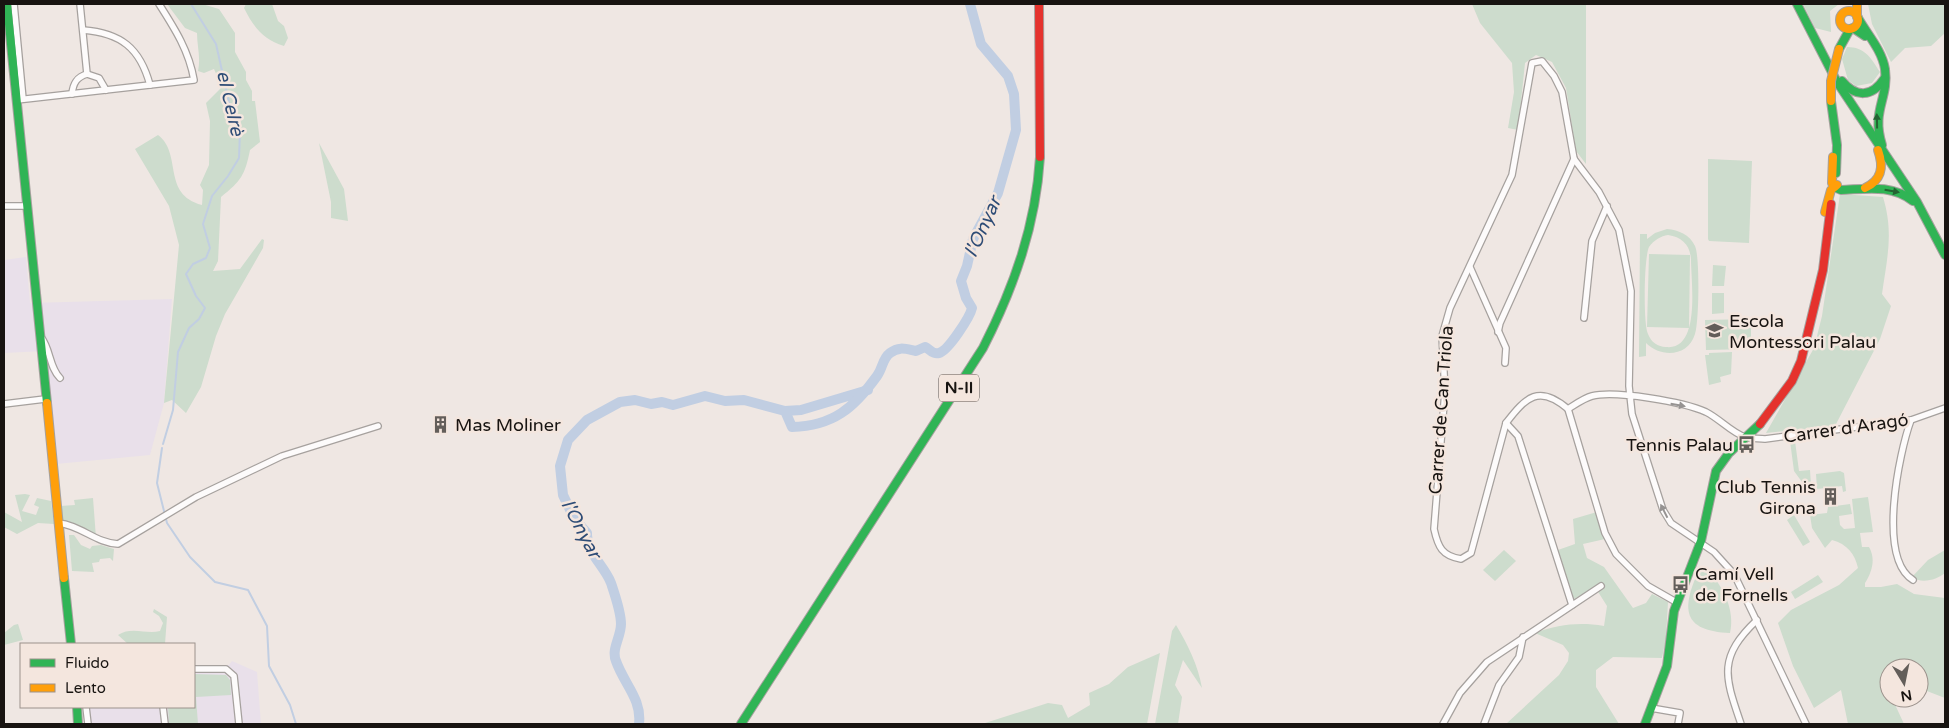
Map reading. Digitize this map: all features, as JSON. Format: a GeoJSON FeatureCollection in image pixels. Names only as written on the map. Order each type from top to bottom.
{"type":"FeatureCollection","features":[{"type":"Feature","properties":{"kind":"main road"},"geometry":{"type":"LineString","coordinates":[[7,4],[20,99],[27,206],[70,643]]}},
{"type":"Feature","properties":{"kind":"main road","name":"N-II"},"geometry":{"type":"LineString","coordinates":[[741,724],[970,371],[986,345],[1010,295],[1028,239],[1039,172],[1039,4]]}},
{"type":"Feature","properties":{"kind":"main road"},"geometry":{"type":"LineString","coordinates":[[1797,4],[1841,89],[1919,206],[1945,256]]}},
{"type":"Feature","properties":{"kind":"main road"},"geometry":{"type":"LineString","coordinates":[[1842,39],[1840,16],[1852,4]]}},
{"type":"Feature","properties":{"kind":"main road"},"geometry":{"type":"LineString","coordinates":[[1841,187],[1836,175],[1838,151],[1831,101],[1831,80],[1842,39],[1858,18],[1857,4]]}},
{"type":"Feature","properties":{"kind":"main road"},"geometry":{"type":"LineString","coordinates":[[1844,12],[1853,11],[1883,63],[1885,76],[1876,123],[1880,140],[1891,163]]}},
{"type":"Feature","properties":{"kind":"main road"},"geometry":{"type":"LineString","coordinates":[[1841,24],[1869,39]]}},
{"type":"Feature","properties":{"kind":"main road"},"geometry":{"type":"LineString","coordinates":[[1811,34],[1820,44],[1833,68],[1851,91],[1862,95],[1871,93],[1879,87],[1885,76]]}},
{"type":"Feature","properties":{"kind":"main road"},"geometry":{"type":"LineString","coordinates":[[1825,254],[1825,212],[1833,157],[1834,124]]}},
{"type":"Feature","properties":{"kind":"main road"},"geometry":{"type":"LineString","coordinates":[[1860,190],[1876,181],[1883,168],[1882,159],[1872,136]]}},
{"type":"Feature","properties":{"kind":"main road"},"geometry":{"type":"LineString","coordinates":[[1833,157],[1841,187]]}},
{"type":"Feature","properties":{"kind":"main road"},"geometry":{"type":"LineString","coordinates":[[1825,212],[1830,190],[1841,187],[1860,190],[1895,190],[1903,193],[1919,206]]}},
{"type":"Feature","properties":{"kind":"main road"},"geometry":{"type":"LineString","coordinates":[[1645,724],[1667,666],[1670,630],[1676,602],[1701,541],[1716,471],[1729,453],[1765,418],[1798,369],[1813,316],[1825,254],[1832,198],[1841,187]]}},
{"type":"Feature","properties":{"kind":"main road"},"geometry":{"type":"LineString","coordinates":[[77,708],[78,724]]}},
{"type":"Feature","properties":{"kind":"street"},"geometry":{"type":"LineString","coordinates":[[14,4],[20,99],[194,80],[190,59],[178,34],[159,4]]}},
{"type":"Feature","properties":{"kind":"street"},"geometry":{"type":"LineString","coordinates":[[80,4],[87,74]]}},
{"type":"Feature","properties":{"kind":"street"},"geometry":{"type":"LineString","coordinates":[[83,30],[100,31],[112,35],[128,45],[141,60],[150,85]]}},
{"type":"Feature","properties":{"kind":"street","name":"Carrer de Can Triola"},"geometry":{"type":"LineString","coordinates":[[1506,423],[1471,553],[1461,559],[1454,558],[1440,550],[1434,529],[1445,391],[1441,345],[1443,328],[1450,308],[1512,174],[1517,158],[1531,66],[1535,60],[1544,62],[1559,83],[1574,160]]}},
{"type":"Feature","properties":{"kind":"street"},"geometry":{"type":"LineString","coordinates":[[72,94],[73,85],[76,80],[87,74],[99,78],[106,90]]}},
{"type":"Feature","properties":{"kind":"street"},"geometry":{"type":"LineString","coordinates":[[1498,332],[1500,323],[1574,160],[1599,192],[1619,230],[1631,291],[1630,396],[1632,414],[1664,510],[1670,523],[1701,541],[1734,574],[1806,724]]}},
{"type":"Feature","properties":{"kind":"street"},"geometry":{"type":"LineString","coordinates":[[4,206],[27,206]]}},
{"type":"Feature","properties":{"kind":"street"},"geometry":{"type":"LineString","coordinates":[[1584,318],[1592,241],[1607,206]]}},
{"type":"Feature","properties":{"kind":"street"},"geometry":{"type":"LineString","coordinates":[[1470,267],[1506,348],[1505,363]]}},
{"type":"Feature","properties":{"kind":"street"},"geometry":{"type":"LineString","coordinates":[[40,336],[48,346],[54,372],[60,378]]}},
{"type":"Feature","properties":{"kind":"street"},"geometry":{"type":"LineString","coordinates":[[1568,409],[1591,396],[1608,394],[1630,396],[1700,409],[1745,437]]}},
{"type":"Feature","properties":{"kind":"street"},"geometry":{"type":"LineString","coordinates":[[1572,605],[1518,436],[1506,423],[1527,399],[1535,396],[1550,397],[1568,409],[1606,533],[1616,554],[1648,586],[1676,602]]}},
{"type":"Feature","properties":{"kind":"street"},"geometry":{"type":"LineString","coordinates":[[4,404],[46,399]]}},
{"type":"Feature","properties":{"kind":"street","name":"Carrer d'Aragó"},"geometry":{"type":"LineString","coordinates":[[1745,437],[1765,439],[1911,420],[1945,408]]}},
{"type":"Feature","properties":{"kind":"street"},"geometry":{"type":"LineString","coordinates":[[1911,420],[1898,468],[1892,506],[1898,554],[1906,576],[1913,580]]}},
{"type":"Feature","properties":{"kind":"street"},"geometry":{"type":"LineString","coordinates":[[58,523],[73,526],[96,538],[118,544],[190,500],[282,456],[378,426]]}},
{"type":"Feature","properties":{"kind":"street"},"geometry":{"type":"LineString","coordinates":[[1443,724],[1460,693],[1487,662],[1601,586]]}},
{"type":"Feature","properties":{"kind":"street"},"geometry":{"type":"LineString","coordinates":[[1741,724],[1727,680],[1728,661],[1737,641],[1757,620]]}},
{"type":"Feature","properties":{"kind":"street"},"geometry":{"type":"LineString","coordinates":[[1484,724],[1492,698],[1519,657],[1522,637]]}},
{"type":"Feature","properties":{"kind":"street"},"geometry":{"type":"LineString","coordinates":[[195,669],[226,669],[234,676],[239,724]]}},
{"type":"Feature","properties":{"kind":"street"},"geometry":{"type":"LineString","coordinates":[[86,708],[88,724]]}},
{"type":"Feature","properties":{"kind":"street"},"geometry":{"type":"LineString","coordinates":[[163,708],[165,724]]}},
{"type":"Feature","properties":{"kind":"street"},"geometry":{"type":"LineString","coordinates":[[1651,708],[1680,713],[1678,724]]}},
{"type":"Feature","properties":{"kind":"shaded area"},"geometry":{"type":"Polygon","coordinates":[[[26,257],[30,303],[172,299],[164,403],[150,455],[56,464],[45,351],[4,353],[4,260],[26,257]]]}},
{"type":"Feature","properties":{"kind":"shaded area"},"geometry":{"type":"Polygon","coordinates":[[[232,661],[257,672],[261,724],[89,724],[88,708],[195,708],[195,665],[229,665],[232,661]]]}},
{"type":"Feature","properties":{"kind":"green space"},"geometry":{"type":"Polygon","coordinates":[[[167,4],[202,4],[219,9],[235,33],[235,52],[246,72],[246,80],[252,91],[252,101],[255,101],[260,142],[250,150],[241,177],[221,197],[218,261],[213,271],[240,269],[262,239],[264,240],[263,248],[225,314],[216,336],[201,387],[186,413],[172,400],[164,403],[179,245],[169,206],[135,149],[158,135],[170,152],[181,192],[189,200],[202,205],[203,190],[200,185],[209,165],[210,121],[206,103],[222,87],[214,69],[204,73],[198,71],[197,33],[185,28],[167,4]]]}},
{"type":"Feature","properties":{"kind":"green space"},"geometry":{"type":"Polygon","coordinates":[[[246,4],[272,4],[278,21],[284,26],[288,38],[284,46],[270,40],[260,32],[244,8],[246,4]]]}},
{"type":"Feature","properties":{"kind":"green space"},"geometry":{"type":"Polygon","coordinates":[[[1472,4],[1586,4],[1586,164],[1576,151],[1566,88],[1552,62],[1536,55],[1525,63],[1518,130],[1508,128],[1514,92],[1512,63],[1480,23],[1472,4]]]}},
{"type":"Feature","properties":{"kind":"green space"},"geometry":{"type":"Polygon","coordinates":[[[1803,4],[1839,4],[1830,11],[1831,32],[1815,28],[1803,4]]]}},
{"type":"Feature","properties":{"kind":"green space"},"geometry":{"type":"Polygon","coordinates":[[[1868,4],[1945,4],[1945,33],[1931,46],[1905,48],[1891,62],[1872,24],[1868,4]]]}},
{"type":"Feature","properties":{"kind":"green space"},"geometry":{"type":"Polygon","coordinates":[[[1847,47],[1863,51],[1874,62],[1880,72],[1872,83],[1856,86],[1848,80],[1842,59],[1847,47]]]}},
{"type":"Feature","properties":{"kind":"green space"},"geometry":{"type":"Polygon","coordinates":[[[319,143],[344,189],[348,221],[331,218],[331,202],[319,143]]]}},
{"type":"Feature","properties":{"kind":"green space"},"geometry":{"type":"Polygon","coordinates":[[[1708,159],[1752,161],[1749,243],[1709,241],[1708,239],[1708,159]]]}},
{"type":"Feature","properties":{"kind":"green space"},"geometry":{"type":"Polygon","coordinates":[[[1840,194],[1883,197],[1889,234],[1882,294],[1891,306],[1880,339],[1835,426],[1766,433],[1814,348],[1822,316],[1840,194]]]}},
{"type":"Feature","properties":{"kind":"green space"},"geometry":{"type":"Polygon","coordinates":[[[1667,229],[1676,231],[1687,236],[1695,246],[1698,275],[1696,327],[1692,342],[1680,351],[1666,353],[1652,348],[1646,343],[1646,356],[1639,357],[1640,234],[1647,234],[1647,239],[1655,233],[1667,229]],[[1668,235],[1660,237],[1649,247],[1645,276],[1646,328],[1655,344],[1666,347],[1677,345],[1685,338],[1692,313],[1691,259],[1689,250],[1684,242],[1668,235]]]}},
{"type":"Feature","properties":{"kind":"green space"},"geometry":{"type":"Polygon","coordinates":[[[1649,254],[1690,255],[1689,328],[1647,327],[1649,254]]]}},
{"type":"Feature","properties":{"kind":"green space"},"geometry":{"type":"Polygon","coordinates":[[[1713,265],[1726,266],[1724,286],[1712,286],[1713,265]]]}},
{"type":"Feature","properties":{"kind":"green space"},"geometry":{"type":"Polygon","coordinates":[[[1712,293],[1724,293],[1724,313],[1712,314],[1712,293]]]}},
{"type":"Feature","properties":{"kind":"green space"},"geometry":{"type":"Polygon","coordinates":[[[1751,319],[1751,349],[1706,350],[1705,320],[1751,319]]]}},
{"type":"Feature","properties":{"kind":"green space"},"geometry":{"type":"Polygon","coordinates":[[[1732,352],[1731,374],[1720,377],[1721,382],[1709,385],[1705,355],[1709,355],[1709,353],[1732,352]]]}},
{"type":"Feature","properties":{"kind":"green space"},"geometry":{"type":"Polygon","coordinates":[[[1790,441],[1795,441],[1799,471],[1810,470],[1811,485],[1808,486],[1808,482],[1802,482],[1794,471],[1790,441]]]}},
{"type":"Feature","properties":{"kind":"green space"},"geometry":{"type":"Polygon","coordinates":[[[1840,471],[1844,473],[1846,491],[1843,492],[1842,486],[1817,489],[1816,474],[1840,471]]]}},
{"type":"Feature","properties":{"kind":"green space"},"geometry":{"type":"Polygon","coordinates":[[[15,495],[30,495],[22,511],[36,515],[39,507],[34,505],[37,498],[51,501],[54,524],[38,523],[17,534],[4,527],[4,512],[22,522],[15,495]]]}},
{"type":"Feature","properties":{"kind":"green space"},"geometry":{"type":"Polygon","coordinates":[[[1868,497],[1873,532],[1860,533],[1862,547],[1869,547],[1873,561],[1865,587],[1897,584],[1914,594],[1945,598],[1945,698],[1929,692],[1929,658],[1879,658],[1879,708],[1897,708],[1904,724],[1848,724],[1841,690],[1814,708],[1793,666],[1778,623],[1791,610],[1839,585],[1858,568],[1855,558],[1842,544],[1832,540],[1825,548],[1812,528],[1810,515],[1827,513],[1828,507],[1850,504],[1852,514],[1839,516],[1840,525],[1844,529],[1855,528],[1852,499],[1868,497]]]}},
{"type":"Feature","properties":{"kind":"green space"},"geometry":{"type":"Polygon","coordinates":[[[93,498],[96,538],[62,523],[60,506],[75,505],[74,500],[93,498]]]}},
{"type":"Feature","properties":{"kind":"green space"},"geometry":{"type":"Polygon","coordinates":[[[1597,512],[1605,539],[1583,544],[1587,558],[1604,567],[1633,608],[1646,603],[1652,594],[1668,602],[1666,638],[1662,658],[1613,657],[1596,670],[1596,687],[1619,724],[1506,724],[1559,675],[1568,661],[1569,653],[1563,645],[1535,633],[1570,625],[1604,626],[1607,606],[1595,587],[1574,599],[1558,550],[1575,544],[1573,519],[1597,512]]]}},
{"type":"Feature","properties":{"kind":"green space"},"geometry":{"type":"Polygon","coordinates":[[[1794,515],[1810,542],[1803,546],[1787,520],[1794,515]]]}},
{"type":"Feature","properties":{"kind":"green space"},"geometry":{"type":"Polygon","coordinates":[[[69,535],[74,535],[81,545],[90,549],[92,546],[101,545],[114,549],[113,561],[110,558],[100,559],[99,562],[92,563],[94,572],[72,571],[69,535]]]}},
{"type":"Feature","properties":{"kind":"green space"},"geometry":{"type":"Polygon","coordinates":[[[1504,550],[1516,561],[1495,581],[1483,570],[1504,550]]]}},
{"type":"Feature","properties":{"kind":"green space"},"geometry":{"type":"Polygon","coordinates":[[[1945,550],[1945,573],[1938,578],[1929,580],[1920,580],[1912,577],[1928,560],[1945,550]]]}},
{"type":"Feature","properties":{"kind":"green space"},"geometry":{"type":"Polygon","coordinates":[[[1699,570],[1708,571],[1714,577],[1727,600],[1731,616],[1730,633],[1702,628],[1694,622],[1690,615],[1688,607],[1690,596],[1699,570]]]}},
{"type":"Feature","properties":{"kind":"green space"},"geometry":{"type":"Polygon","coordinates":[[[1818,575],[1823,582],[1795,599],[1791,592],[1818,575]]]}},
{"type":"Feature","properties":{"kind":"green space"},"geometry":{"type":"Polygon","coordinates":[[[154,609],[167,617],[165,643],[127,643],[118,635],[129,631],[160,631],[163,623],[159,616],[153,612],[154,609]]]}},
{"type":"Feature","properties":{"kind":"green space"},"geometry":{"type":"Polygon","coordinates":[[[18,624],[23,640],[4,645],[4,633],[18,624]]]}},
{"type":"Feature","properties":{"kind":"green space"},"geometry":{"type":"Polygon","coordinates":[[[1176,625],[1192,655],[1202,688],[1183,660],[1175,685],[1182,697],[1178,724],[1155,724],[1172,631],[1176,625]]]}},
{"type":"Feature","properties":{"kind":"green space"},"geometry":{"type":"Polygon","coordinates":[[[1160,653],[1147,724],[982,724],[1048,703],[1062,705],[1068,718],[1090,705],[1089,693],[1109,684],[1128,667],[1160,653]]]}},
{"type":"Feature","properties":{"kind":"green space"},"geometry":{"type":"Polygon","coordinates":[[[195,674],[226,675],[230,680],[231,695],[196,697],[198,724],[169,724],[168,708],[195,708],[195,674]]]}},
{"type":"Feature","properties":{"kind":"waterway","name":"el Celrè"},"geometry":{"type":"LineString","coordinates":[[163,444],[173,410],[178,352],[189,328],[199,319],[205,308],[196,296],[186,274],[193,264],[206,258],[210,248],[203,224],[212,196],[239,158],[240,131],[229,102],[216,44],[191,4]]}},
{"type":"Feature","properties":{"kind":"waterway","name":"l'Onyar"},"geometry":{"type":"LineString","coordinates":[[639,724],[638,707],[619,669],[615,656],[621,619],[613,588],[589,547],[587,533],[574,518],[563,495],[560,466],[568,440],[587,420],[620,402],[635,400],[651,404],[662,402],[673,405],[705,396],[725,401],[744,400],[785,411],[792,427],[819,423],[831,419],[851,406],[877,376],[887,355],[896,349],[916,351],[925,347],[933,353],[939,353],[948,346],[963,326],[972,308],[966,298],[961,281],[967,266],[973,239],[998,193],[1016,130],[1014,94],[1008,76],[981,44],[970,4]]}},
{"type":"Feature","properties":{"kind":"waterway","name":"l'Onyar"},"geometry":{"type":"LineString","coordinates":[[785,411],[801,410],[868,390]]}},
{"type":"Feature","properties":{"kind":"waterway","name":"el Celrè"},"geometry":{"type":"LineString","coordinates":[[162,448],[157,483],[167,523],[190,557],[215,582],[248,590],[267,626],[269,666],[290,705],[296,724]]}},
{"type":"Feature","properties":{"kind":"traffic: fast"},"geometry":{"type":"LineString","coordinates":[[7,4],[47,403]]}},
{"type":"Feature","properties":{"kind":"traffic: fast"},"geometry":{"type":"LineString","coordinates":[[1797,4],[1837,82],[1917,202],[1945,255]]}},
{"type":"Feature","properties":{"kind":"traffic: fast"},"geometry":{"type":"LineString","coordinates":[[1858,18],[1878,49],[1885,69],[1885,89],[1878,123],[1882,145]]}},
{"type":"Feature","properties":{"kind":"traffic: fast"},"geometry":{"type":"LineString","coordinates":[[1853,28],[1865,36]]}},
{"type":"Feature","properties":{"kind":"traffic: fast"},"geometry":{"type":"LineString","coordinates":[[1839,49],[1850,29]]}},
{"type":"Feature","properties":{"kind":"traffic: fast"},"geometry":{"type":"LineString","coordinates":[[1842,81],[1847,87],[1858,93],[1864,93],[1874,89],[1884,79]]}},
{"type":"Feature","properties":{"kind":"traffic: fast"},"geometry":{"type":"LineString","coordinates":[[1831,101],[1837,145],[1836,173]]}},
{"type":"Feature","properties":{"kind":"traffic: fast"},"geometry":{"type":"LineString","coordinates":[[741,724],[983,348],[1014,279],[1022,255],[1034,207],[1040,157]]}},
{"type":"Feature","properties":{"kind":"traffic: fast"},"geometry":{"type":"LineString","coordinates":[[1834,187],[1841,190],[1887,190],[1896,192],[1913,201]]}},
{"type":"Feature","properties":{"kind":"traffic: fast"},"geometry":{"type":"LineString","coordinates":[[1645,724],[1667,666],[1674,611],[1701,541],[1716,471],[1729,453],[1760,424]]}},
{"type":"Feature","properties":{"kind":"traffic: fast"},"geometry":{"type":"LineString","coordinates":[[64,578],[71,643]]}},
{"type":"Feature","properties":{"kind":"traffic: fast"},"geometry":{"type":"LineString","coordinates":[[77,708],[78,724]]}},
{"type":"Feature","properties":{"kind":"traffic: slow"},"geometry":{"type":"LineString","coordinates":[[1857,4],[1857,17]]}},
{"type":"Feature","properties":{"kind":"traffic: slow"},"geometry":{"type":"LineString","coordinates":[[1849,11],[1855,14],[1858,20],[1855,26],[1849,29],[1843,26],[1840,20],[1843,14],[1849,11]]}},
{"type":"Feature","properties":{"kind":"traffic: slow"},"geometry":{"type":"LineString","coordinates":[[1831,101],[1831,81],[1839,49]]}},
{"type":"Feature","properties":{"kind":"traffic: slow"},"geometry":{"type":"LineString","coordinates":[[1865,188],[1875,181],[1880,172],[1881,162],[1878,150]]}},
{"type":"Feature","properties":{"kind":"traffic: slow"},"geometry":{"type":"LineString","coordinates":[[1833,157],[1832,183],[1834,187]]}},
{"type":"Feature","properties":{"kind":"traffic: slow"},"geometry":{"type":"LineString","coordinates":[[1825,212],[1831,190],[1837,185]]}},
{"type":"Feature","properties":{"kind":"traffic: slow"},"geometry":{"type":"LineString","coordinates":[[47,403],[64,578]]}},
{"type":"Feature","properties":{"kind":"traffic: jam"},"geometry":{"type":"LineString","coordinates":[[1039,4],[1040,157]]}},
{"type":"Feature","properties":{"kind":"traffic: jam"},"geometry":{"type":"LineString","coordinates":[[1760,424],[1792,381],[1801,361],[1823,270],[1831,204]]}},
{"type":"Feature","properties":{"kind":"place","name":"Escola Montessori Palau"},"geometry":{"type":"Point","coordinates":[1715,331]}},
{"type":"Feature","properties":{"kind":"place","name":"Mas Moliner"},"geometry":{"type":"Point","coordinates":[441,425]}},
{"type":"Feature","properties":{"kind":"place","name":"Tennis Palau"},"geometry":{"type":"Point","coordinates":[1747,445]}},
{"type":"Feature","properties":{"kind":"place","name":"Club Tennis Girona"},"geometry":{"type":"Point","coordinates":[1830,497]}},
{"type":"Feature","properties":{"kind":"place","name":"Camí Vell de Fornells"},"geometry":{"type":"Point","coordinates":[1681,584]}}]}
